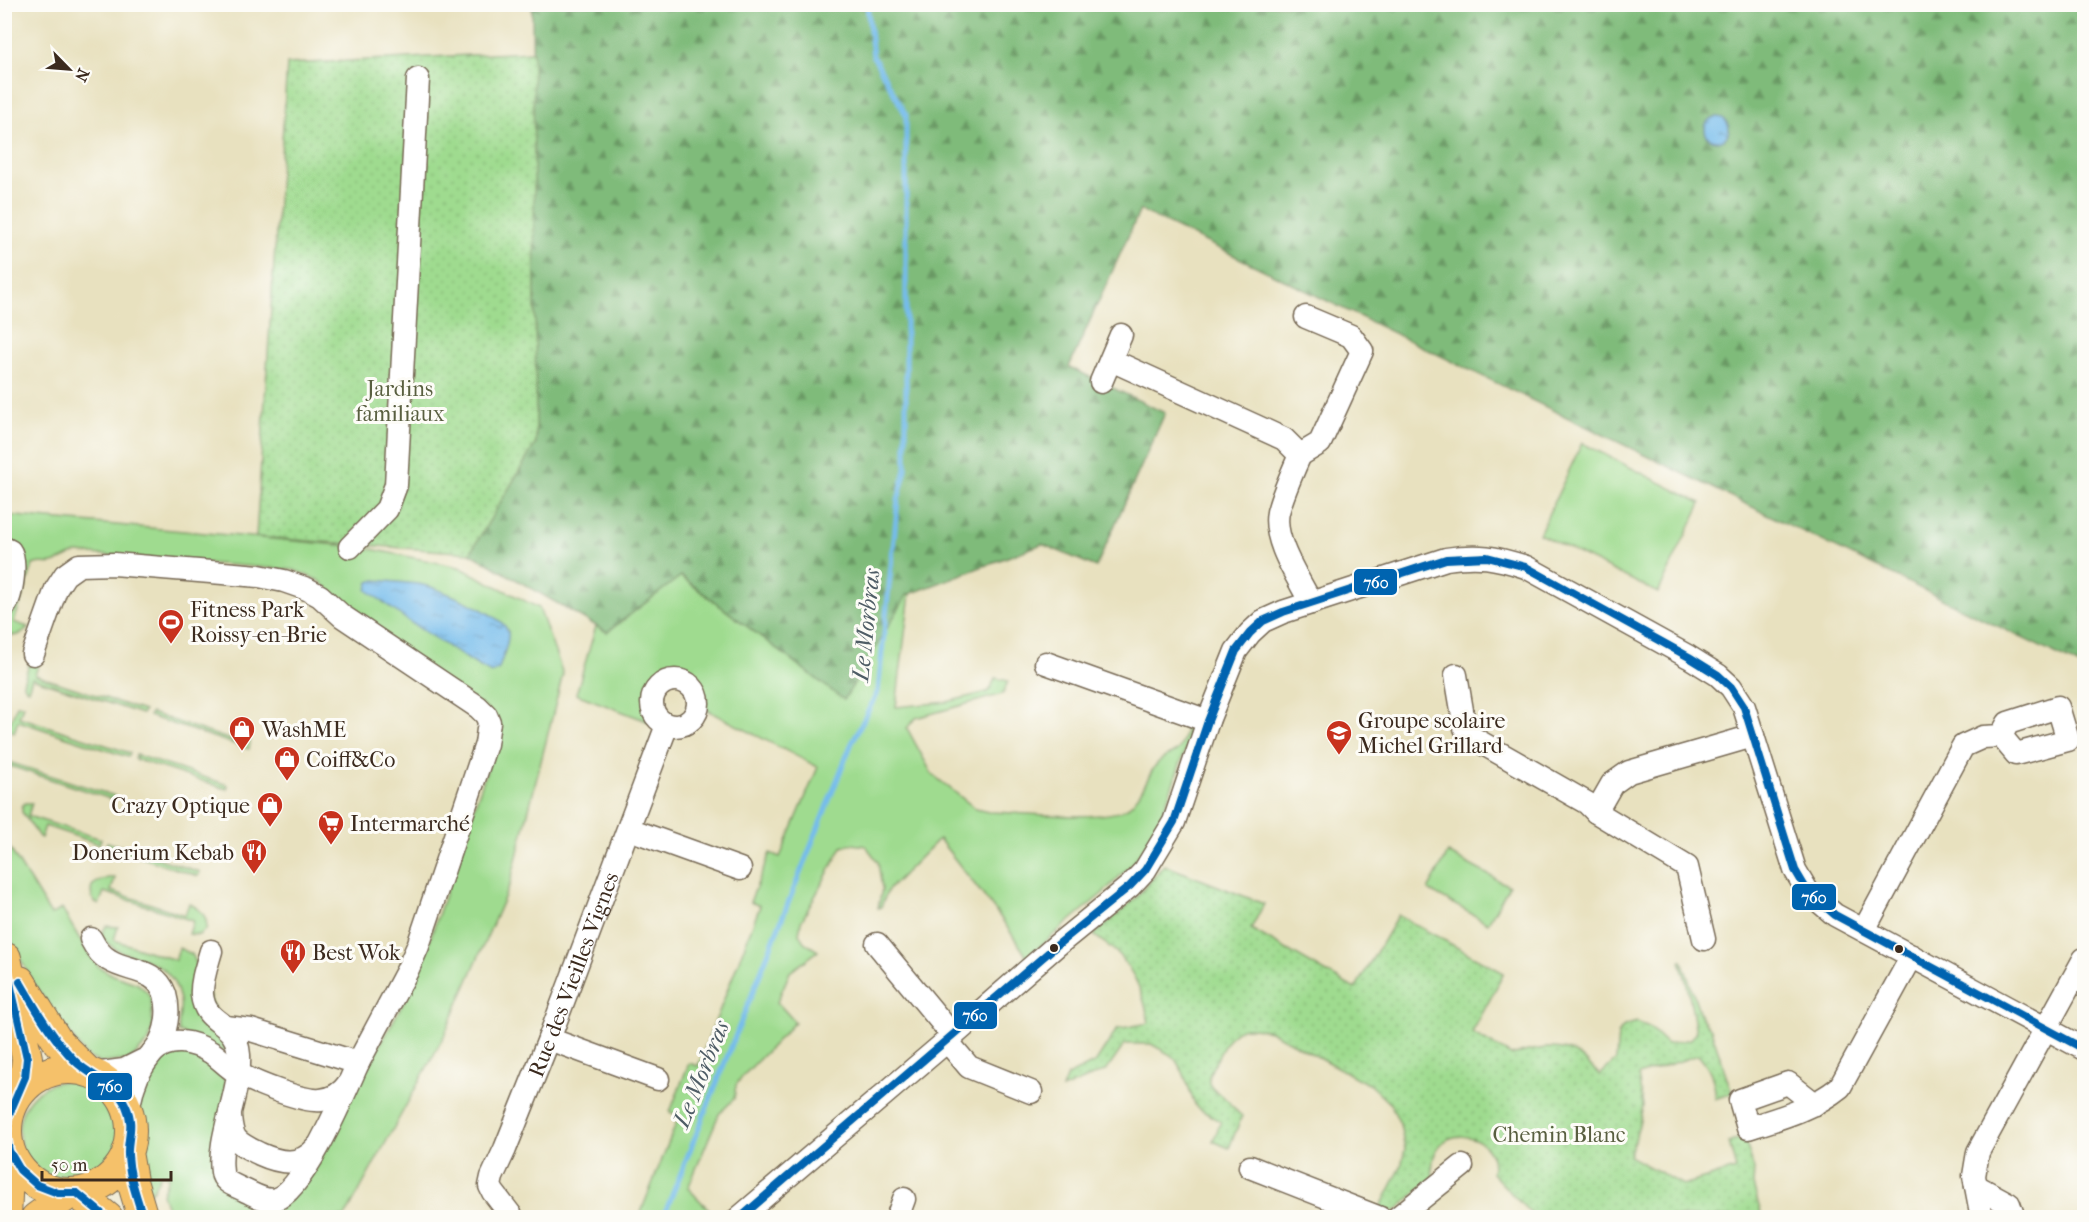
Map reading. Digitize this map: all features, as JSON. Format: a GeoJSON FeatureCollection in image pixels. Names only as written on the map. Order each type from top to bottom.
{"type":"FeatureCollection","features":[{"type":"Feature","properties":{"kind":"main road"},"geometry":{"type":"LineString","coordinates":[[5,957],[54,1037],[69,1055],[91,1073],[107,1082],[118,1093],[128,1114],[131,1133],[121,1166],[111,1177],[92,1189],[73,1193],[47,1190],[37,1185],[20,1170],[9,1151]]}},
{"type":"Feature","properties":{"kind":"main road"},"geometry":{"type":"LineString","coordinates":[[5,957],[27,1058],[25,1077],[7,1119],[6,1135],[9,1151],[6,1218]]}},
{"type":"Feature","properties":{"kind":"main road"},"geometry":{"type":"LineString","coordinates":[[16,1097],[33,1080],[47,1072],[71,1069],[91,1073]]}},
{"type":"Feature","properties":{"kind":"main road"},"geometry":{"type":"LineString","coordinates":[[127,1152],[132,1181],[143,1218]]}},
{"type":"Feature","properties":{"kind":"main road"},"geometry":{"type":"LineString","coordinates":[[36,1218],[73,1193]]}},
{"type":"Feature","properties":{"kind":"main road"},"geometry":{"type":"LineString","coordinates":[[73,1193],[108,1218]]}},
{"type":"Feature","properties":{"kind":"street"},"geometry":{"type":"LineString","coordinates":[[350,547],[387,509],[396,485],[418,79]]}},
{"type":"Feature","properties":{"kind":"street"},"geometry":{"type":"LineString","coordinates":[[1306,317],[1351,336],[1362,351],[1320,443],[1300,455],[1281,473],[1278,513],[1281,543],[1311,603]]}},
{"type":"Feature","properties":{"kind":"street"},"geometry":{"type":"LineString","coordinates":[[1101,382],[1121,335]]}},
{"type":"Feature","properties":{"kind":"street"},"geometry":{"type":"LineString","coordinates":[[1111,360],[1284,440],[1300,455]]}},
{"type":"Feature","properties":{"kind":"street"},"geometry":{"type":"LineString","coordinates":[[4,548],[10,550],[14,557],[11,597],[4,607]]}},
{"type":"Feature","properties":{"kind":"street"},"geometry":{"type":"LineString","coordinates":[[739,1218],[1056,946],[1130,886],[1144,870],[1174,822],[1208,722],[1236,651],[1263,621],[1283,612],[1446,559],[1471,555],[1498,558],[1526,567],[1718,675],[1731,687],[1744,707],[1795,870],[1808,892],[1835,915],[2085,1049]]}},
{"type":"Feature","properties":{"kind":"street"},"geometry":{"type":"LineString","coordinates":[[33,654],[59,584],[69,571],[79,565],[114,564],[271,578],[294,584],[320,596],[342,616],[464,697],[486,715],[490,726],[486,744],[408,971],[353,1073],[318,1146],[289,1191],[282,1197],[272,1200],[228,1182],[223,1176],[224,1144],[238,1074],[237,1042],[232,1032],[211,1016],[203,999],[202,984],[211,951]]}},
{"type":"Feature","properties":{"kind":"street"},"geometry":{"type":"LineString","coordinates":[[1046,663],[1208,722]]}},
{"type":"Feature","properties":{"kind":"street"},"geometry":{"type":"LineString","coordinates":[[1456,675],[1465,728],[1473,738],[1587,803],[1596,812],[1687,867],[1704,939]]}},
{"type":"Feature","properties":{"kind":"street","name":"Rue des Vieilles Vignes"},"geometry":{"type":"LineString","coordinates":[[513,1218],[493,1192],[490,1186],[492,1177],[549,1039],[667,725]]}},
{"type":"Feature","properties":{"kind":"street"},"geometry":{"type":"LineString","coordinates":[[1596,812],[1612,784],[1629,772],[1753,736]]}},
{"type":"Feature","properties":{"kind":"street"},"geometry":{"type":"LineString","coordinates":[[1864,930],[1963,746],[1983,737],[2001,736]]}},
{"type":"Feature","properties":{"kind":"street"},"geometry":{"type":"LineString","coordinates":[[629,829],[740,869]]}},
{"type":"Feature","properties":{"kind":"street"},"geometry":{"type":"LineString","coordinates":[[91,939],[98,951],[106,958],[145,973],[161,987],[167,1003],[167,1019],[162,1038],[135,1083],[128,1114]]}},
{"type":"Feature","properties":{"kind":"street"},"geometry":{"type":"LineString","coordinates":[[877,944],[950,1038],[969,1067],[1031,1092]]}},
{"type":"Feature","properties":{"kind":"street"},"geometry":{"type":"LineString","coordinates":[[1815,1104],[1840,1087],[1911,956]]}},
{"type":"Feature","properties":{"kind":"street"},"geometry":{"type":"LineString","coordinates":[[1982,1218],[1974,1176],[1978,1152],[2085,959]]}},
{"type":"Feature","properties":{"kind":"street"},"geometry":{"type":"LineString","coordinates":[[226,1027],[251,1030],[353,1073]]}},
{"type":"Feature","properties":{"kind":"street"},"geometry":{"type":"LineString","coordinates":[[549,1039],[658,1079]]}},
{"type":"Feature","properties":{"kind":"street"},"geometry":{"type":"LineString","coordinates":[[91,1073],[124,1070],[168,1042],[190,1044],[213,1054],[238,1074],[313,1100],[336,1096],[353,1073]]}},
{"type":"Feature","properties":{"kind":"street"},"geometry":{"type":"LineString","coordinates":[[231,1109],[231,1129],[236,1138],[249,1149],[265,1156],[282,1162],[295,1162],[306,1158],[318,1146]]}},
{"type":"Feature","properties":{"kind":"street"},"geometry":{"type":"LineString","coordinates":[[1397,1218],[1462,1166]]}},
{"type":"Feature","properties":{"kind":"street"},"geometry":{"type":"LineString","coordinates":[[1250,1167],[1380,1218]]}},
{"type":"Feature","properties":{"kind":"street"},"geometry":{"type":"LineString","coordinates":[[1976,1186],[2009,1204],[2014,1218]]}},
{"type":"Feature","properties":{"kind":"green space"},"geometry":{"type":"Polygon","coordinates":[[[532,5],[2084,5],[2084,668],[1140,210],[1069,367],[1165,413],[1096,567],[1042,544],[907,595],[844,700],[681,576],[607,632],[470,553],[536,443],[532,5]]]}},
{"type":"Feature","properties":{"kind":"green space","name":"Jardins familiaux"},"geometry":{"type":"Polygon","coordinates":[[[533,52],[536,443],[470,553],[256,537],[287,64],[533,52]]]}},
{"type":"Feature","properties":{"kind":"green space"},"geometry":{"type":"Polygon","coordinates":[[[1582,443],[1701,503],[1658,593],[1539,534],[1582,443]]]}},
{"type":"Feature","properties":{"kind":"green space"},"geometry":{"type":"Polygon","coordinates":[[[5,515],[361,547],[459,567],[539,608],[563,674],[510,884],[444,1036],[345,1217],[170,1217],[162,1194],[169,1176],[161,1174],[154,1188],[143,1200],[140,1150],[142,1127],[138,1096],[159,1059],[176,1052],[194,1054],[219,1070],[226,1082],[215,1169],[274,1208],[365,1071],[404,1002],[423,960],[499,734],[342,604],[320,581],[294,570],[77,553],[55,562],[33,565],[14,622],[28,627],[18,635],[5,634],[5,515]]]}},
{"type":"Feature","properties":{"kind":"green space"},"geometry":{"type":"Polygon","coordinates":[[[680,576],[844,699],[906,595],[910,593],[896,707],[947,702],[987,692],[995,678],[1008,681],[1003,694],[916,718],[907,728],[932,774],[976,809],[988,812],[1060,816],[1101,815],[1116,812],[1132,804],[1155,766],[1180,746],[1186,729],[1178,725],[1180,721],[1188,728],[1189,740],[1161,817],[1133,863],[1102,894],[1027,957],[1001,918],[939,839],[888,890],[881,907],[878,908],[882,889],[878,862],[866,846],[852,844],[842,847],[801,922],[799,933],[804,942],[818,951],[790,972],[777,1002],[795,1022],[736,1085],[734,1099],[719,1114],[688,1188],[716,1217],[639,1217],[679,1116],[670,1112],[689,1063],[698,1066],[760,906],[750,902],[770,853],[780,857],[818,767],[705,709],[705,695],[700,684],[691,676],[680,672],[669,672],[658,676],[649,684],[644,708],[652,723],[576,694],[596,626],[607,632],[680,576]]]}},
{"type":"Feature","properties":{"kind":"green space"},"geometry":{"type":"Polygon","coordinates":[[[39,663],[35,675],[144,711],[142,714],[32,678],[28,690],[23,683],[29,664],[39,663]]]}},
{"type":"Feature","properties":{"kind":"green space"},"geometry":{"type":"Polygon","coordinates":[[[17,705],[23,705],[19,717],[130,753],[128,757],[18,721],[14,733],[10,730],[9,725],[17,705]]]}},
{"type":"Feature","properties":{"kind":"green space"},"geometry":{"type":"Polygon","coordinates":[[[151,713],[237,742],[242,729],[249,735],[249,749],[149,716],[151,713]]]}},
{"type":"Feature","properties":{"kind":"green space"},"geometry":{"type":"Polygon","coordinates":[[[5,748],[9,748],[5,761],[5,748]]]}},
{"type":"Feature","properties":{"kind":"green space"},"geometry":{"type":"Polygon","coordinates":[[[136,755],[228,785],[227,789],[135,759],[136,755]]]}},
{"type":"Feature","properties":{"kind":"green space"},"geometry":{"type":"Polygon","coordinates":[[[5,761],[115,796],[114,800],[10,766],[5,778],[5,761]]]}},
{"type":"Feature","properties":{"kind":"green space"},"geometry":{"type":"Polygon","coordinates":[[[25,803],[32,803],[28,816],[101,839],[99,844],[45,826],[41,838],[39,837],[22,812],[22,806],[25,803]]]}},
{"type":"Feature","properties":{"kind":"green space"},"geometry":{"type":"Polygon","coordinates":[[[4,839],[51,915],[62,909],[99,967],[138,984],[151,999],[153,1025],[149,1041],[130,1060],[100,1063],[86,1056],[33,983],[5,929],[4,839]]]}},
{"type":"Feature","properties":{"kind":"green space"},"geometry":{"type":"Polygon","coordinates":[[[107,842],[200,872],[198,876],[106,846],[107,842]]]}},
{"type":"Feature","properties":{"kind":"green space"},"geometry":{"type":"Polygon","coordinates":[[[1448,853],[1509,886],[1488,923],[1428,890],[1448,853]]]}},
{"type":"Feature","properties":{"kind":"green space","name":"Chemin Blanc"},"geometry":{"type":"Polygon","coordinates":[[[1164,865],[1264,904],[1251,929],[1355,989],[1398,915],[1504,973],[1472,1033],[1511,1055],[1544,1048],[1570,1051],[1581,1057],[1600,1075],[1616,1060],[1618,1033],[1624,1026],[1637,1022],[1649,1027],[1667,1044],[1691,1039],[1696,1032],[1688,988],[1680,961],[1682,960],[1701,1017],[1711,1029],[1732,1093],[1715,1099],[1711,1075],[1698,1055],[1638,1075],[1643,1106],[1629,1156],[1683,1185],[1736,1169],[1729,1142],[1744,1137],[1754,1169],[1753,1185],[1762,1217],[1534,1217],[1492,1173],[1492,1158],[1485,1147],[1475,1139],[1463,1136],[1451,1138],[1440,1145],[1434,1158],[1433,1177],[1394,1212],[1379,1210],[1401,1167],[1405,1149],[1400,1124],[1391,1105],[1370,1085],[1270,1031],[1241,1029],[1230,1036],[1209,1077],[1212,1088],[1242,1116],[1229,1148],[1213,1141],[1221,1122],[1196,1107],[1183,1072],[1175,1059],[1151,1044],[1125,1044],[1107,1070],[1062,1089],[1067,1076],[1096,1062],[1117,1029],[1149,1023],[1142,995],[1129,968],[1117,953],[1094,935],[1135,899],[1164,865]]]}},
{"type":"Feature","properties":{"kind":"green space"},"geometry":{"type":"Polygon","coordinates":[[[108,878],[115,878],[111,891],[185,915],[189,903],[200,910],[205,917],[206,929],[199,935],[189,934],[193,921],[104,892],[99,905],[92,897],[92,886],[108,878]]]}},
{"type":"Feature","properties":{"kind":"green space"},"geometry":{"type":"Polygon","coordinates":[[[106,926],[118,927],[114,940],[175,960],[179,948],[192,954],[225,1035],[229,1054],[179,1032],[180,1000],[174,983],[166,972],[155,964],[109,945],[101,935],[106,926]]]}},
{"type":"Feature","properties":{"kind":"green space"},"geometry":{"type":"Polygon","coordinates":[[[69,1081],[88,1085],[105,1095],[115,1112],[119,1131],[115,1150],[105,1167],[88,1177],[69,1181],[50,1177],[33,1167],[23,1150],[19,1131],[23,1112],[33,1095],[50,1085],[69,1081]]]}},
{"type":"Feature","properties":{"kind":"water"},"geometry":{"type":"Polygon","coordinates":[[[1717,117],[1726,120],[1729,129],[1726,138],[1717,141],[1708,138],[1705,129],[1708,120],[1717,117]]]}},
{"type":"Feature","properties":{"kind":"water"},"geometry":{"type":"Polygon","coordinates":[[[375,580],[431,587],[487,612],[497,619],[508,632],[507,646],[499,669],[491,673],[411,623],[367,590],[369,582],[375,580]]]}},
{"type":"Feature","properties":{"kind":"waterway","name":"Le Morbras"},"geometry":{"type":"LineString","coordinates":[[663,1218],[851,745],[878,691],[898,500],[906,469],[906,115],[873,56],[867,4]]}},
{"type":"Feature","properties":{"kind":"transit line","name":"760"},"geometry":{"type":"LineString","coordinates":[[740,1218],[1056,946],[1130,886],[1145,870],[1174,822],[1208,721],[1236,651],[1250,633],[1263,621],[1283,612],[1446,559],[1487,557],[1526,567],[1718,675],[1731,687],[1744,707],[1795,870],[1808,892],[1835,915],[2084,1049]]}},
{"type":"Feature","properties":{"kind":"transit line","name":"760"},"geometry":{"type":"LineString","coordinates":[[4,957],[27,1058],[25,1077],[7,1119],[6,1135],[9,1151],[20,1170],[37,1185],[58,1193],[77,1193],[107,1218]]}},
{"type":"Feature","properties":{"kind":"transit line","name":"760"},"geometry":{"type":"LineString","coordinates":[[20,982],[59,1043],[81,1067],[103,1081],[122,1098],[129,1113],[129,1163],[143,1218]]}},
{"type":"Feature","properties":{"kind":"place","name":"Fitness Park Roissy-en-Brie"},"geometry":{"type":"Point","coordinates":[171,645]}},
{"type":"Feature","properties":{"kind":"place","name":"WashME"},"geometry":{"type":"Point","coordinates":[242,752]}},
{"type":"Feature","properties":{"kind":"place","name":"Groupe scolaire Michel Grillard"},"geometry":{"type":"Point","coordinates":[1339,756]}},
{"type":"Feature","properties":{"kind":"place","name":"Coiff&Co"},"geometry":{"type":"Point","coordinates":[287,782]}},
{"type":"Feature","properties":{"kind":"place","name":"Crazy Optique"},"geometry":{"type":"Point","coordinates":[270,828]}},
{"type":"Feature","properties":{"kind":"place","name":"Intermarché"},"geometry":{"type":"Point","coordinates":[331,846]}},
{"type":"Feature","properties":{"kind":"place","name":"Donerium Kebab"},"geometry":{"type":"Point","coordinates":[254,875]}},
{"type":"Feature","properties":{"kind":"place","name":"Best Wok"},"geometry":{"type":"Point","coordinates":[293,975]}}]}
